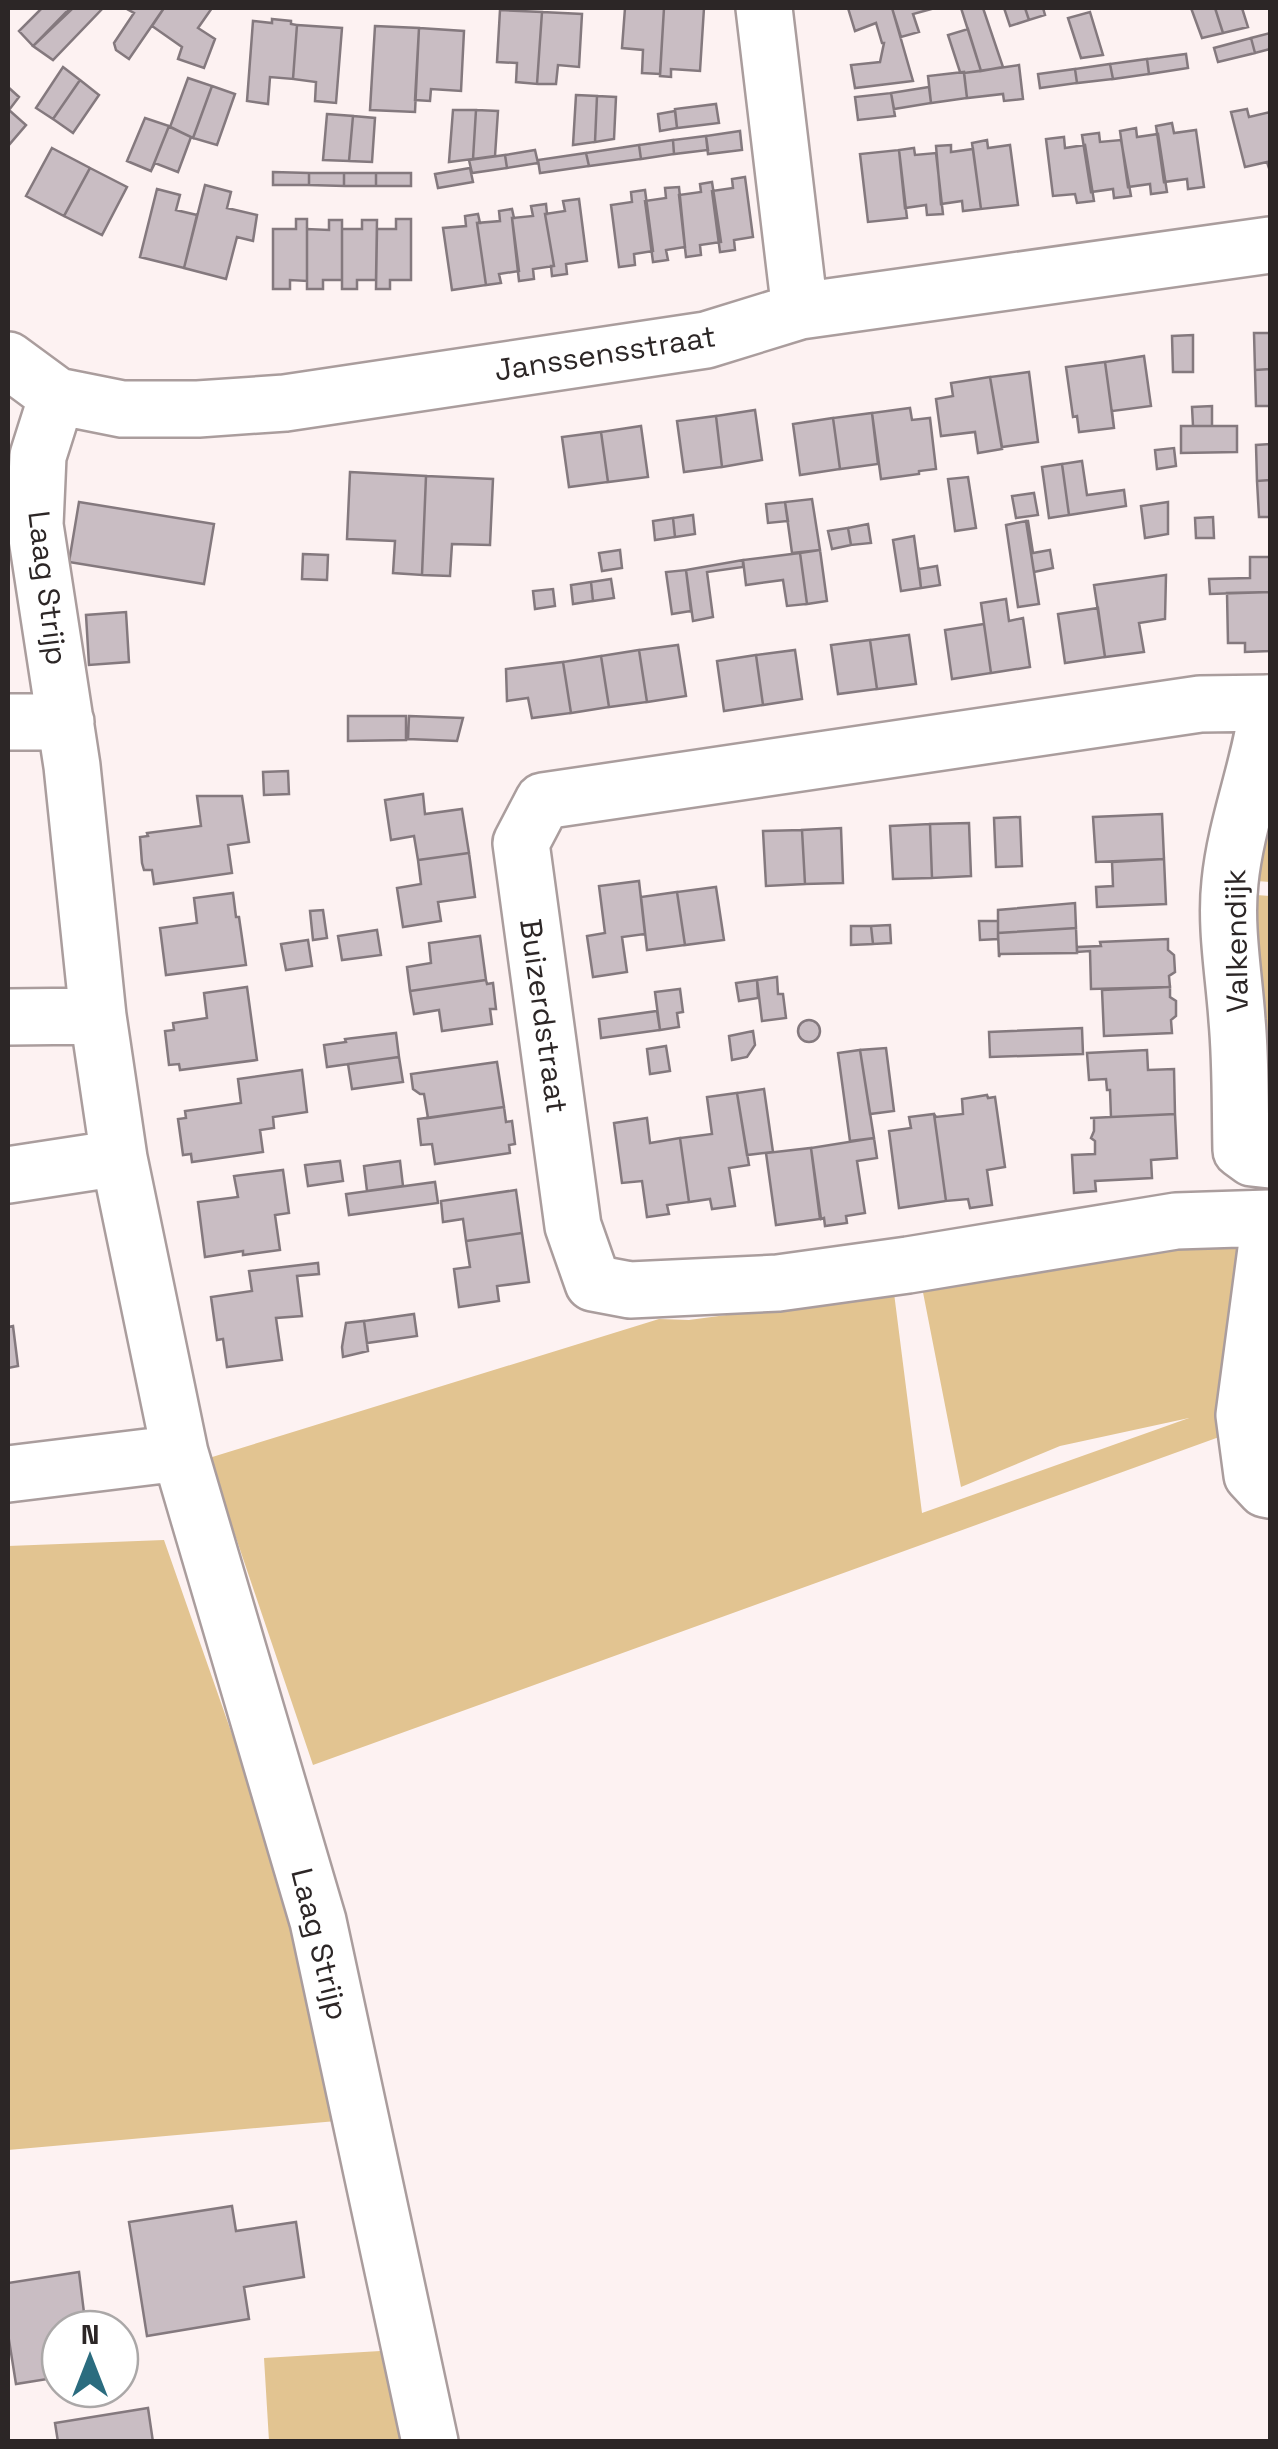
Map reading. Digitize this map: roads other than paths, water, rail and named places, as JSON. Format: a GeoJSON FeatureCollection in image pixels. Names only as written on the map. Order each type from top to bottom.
{"type":"FeatureCollection","features":[{"type":"Feature","properties":{"kind":"street"},"geometry":{"type":"LineString","coordinates":[[764,8],[800,312]]}},
{"type":"Feature","properties":{"kind":"street","name":"Janssensstraat"},"geometry":{"type":"LineString","coordinates":[[8,360],[58,396],[122,408],[198,409],[285,403],[706,340],[800,312],[1270,245]]}},
{"type":"Feature","properties":{"kind":"street","name":"Laag Strijp"},"geometry":{"type":"LineString","coordinates":[[58,396],[38,456],[35,525],[66,722],[98,1016],[119,1158],[180,1453],[318,1921],[430,2442]]}},
{"type":"Feature","properties":{"kind":"street","name":"Valkendijk"},"geometry":{"type":"LineString","coordinates":[[1269,703],[1234,856],[1229,928],[1238,1026],[1240,1150],[1252,1158],[1270,1160]]}},
{"type":"Feature","properties":{"kind":"street","name":"Buizerdstraat"},"geometry":{"type":"LineString","coordinates":[[1269,703],[1200,704],[544,801],[521,843],[572,1226],[593,1283],[630,1290],[778,1283],[1176,1221],[1270,1219]]}},
{"type":"Feature","properties":{"kind":"street"},"geometry":{"type":"LineString","coordinates":[[8,722],[66,722]]}},
{"type":"Feature","properties":{"kind":"street"},"geometry":{"type":"LineString","coordinates":[[8,1017],[98,1016]]}},
{"type":"Feature","properties":{"kind":"street"},"geometry":{"type":"LineString","coordinates":[[8,1175],[119,1158]]}},
{"type":"Feature","properties":{"kind":"street"},"geometry":{"type":"LineString","coordinates":[[1270,1219],[1253,1411],[1252,1474],[1270,1490]]}},
{"type":"Feature","properties":{"kind":"street"},"geometry":{"type":"LineString","coordinates":[[8,1474],[180,1453]]}}]}
